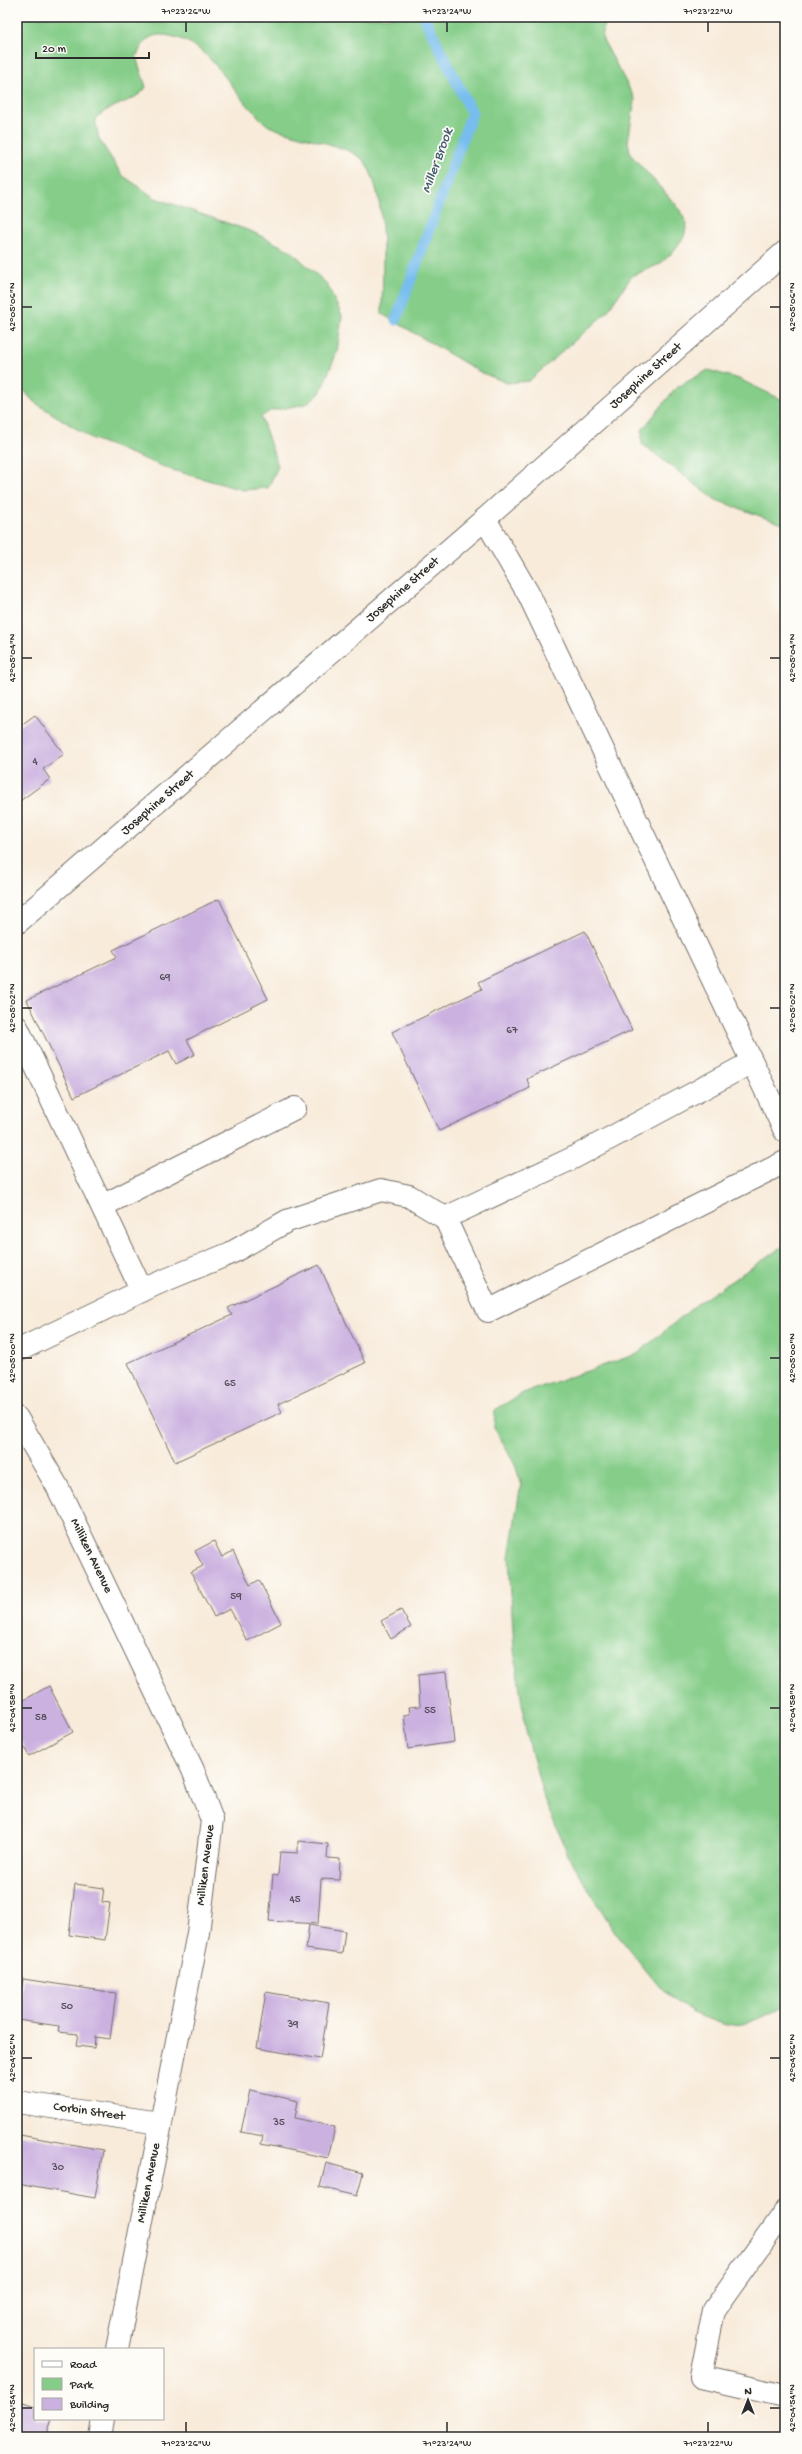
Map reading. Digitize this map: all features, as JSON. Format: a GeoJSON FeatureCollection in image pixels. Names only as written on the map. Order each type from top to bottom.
{"type":"FeatureCollection","features":[{"type":"Feature","properties":{"kind":"street","name":"Josephine Street"},"geometry":{"type":"LineString","coordinates":[[17,923],[485,519],[785,252]]}},
{"type":"Feature","properties":{"kind":"street"},"geometry":{"type":"LineString","coordinates":[[485,519],[529,595],[785,1131]]}},
{"type":"Feature","properties":{"kind":"street"},"geometry":{"type":"LineString","coordinates":[[17,1027],[142,1291]]}},
{"type":"Feature","properties":{"kind":"street"},"geometry":{"type":"LineString","coordinates":[[445,1218],[574,1158],[752,1062]]}},
{"type":"Feature","properties":{"kind":"street"},"geometry":{"type":"LineString","coordinates":[[102,1206],[295,1108]]}},
{"type":"Feature","properties":{"kind":"street"},"geometry":{"type":"LineString","coordinates":[[17,1352],[142,1291],[231,1253],[287,1221],[381,1190],[409,1196],[445,1218],[488,1311],[785,1162]]}},
{"type":"Feature","properties":{"kind":"street","name":"Milliken Avenue"},"geometry":{"type":"LineString","coordinates":[[17,1418],[60,1493],[193,1770],[212,1820],[198,1933],[117,2348]]}},
{"type":"Feature","properties":{"kind":"street","name":"Corbin Street"},"geometry":{"type":"LineString","coordinates":[[17,2102],[160,2122]]}},
{"type":"Feature","properties":{"kind":"street"},"geometry":{"type":"LineString","coordinates":[[785,2211],[714,2310],[701,2377],[785,2396]]}},
{"type":"Feature","properties":{"kind":"street"},"geometry":{"type":"LineString","coordinates":[[100,2437],[103,2420]]}},
{"type":"Feature","properties":{"kind":"green space"},"geometry":{"type":"Polygon","coordinates":[[[17,17],[605,17],[602,38],[635,99],[628,142],[631,155],[678,207],[687,224],[684,237],[672,253],[660,264],[632,276],[607,312],[529,381],[507,383],[480,372],[382,314],[383,256],[381,215],[378,195],[373,178],[365,162],[358,156],[335,146],[278,130],[269,126],[245,103],[217,67],[197,47],[184,40],[170,36],[152,36],[145,42],[136,57],[146,87],[142,92],[130,100],[108,110],[95,119],[99,139],[122,175],[155,198],[253,232],[291,251],[327,284],[342,316],[337,352],[320,393],[306,404],[270,411],[261,417],[278,466],[268,488],[243,490],[172,470],[91,438],[34,402],[17,383],[17,17]]]}},
{"type":"Feature","properties":{"kind":"green space"},"geometry":{"type":"Polygon","coordinates":[[[708,370],[739,379],[785,401],[785,525],[716,500],[642,444],[642,430],[676,388],[708,370]]]}},
{"type":"Feature","properties":{"kind":"green space"},"geometry":{"type":"Polygon","coordinates":[[[785,1245],[785,2007],[744,2024],[726,2025],[692,2013],[662,1990],[615,1932],[572,1863],[544,1799],[526,1731],[514,1650],[509,1557],[521,1483],[515,1465],[494,1427],[495,1410],[523,1393],[637,1354],[697,1304],[785,1245]]]}},
{"type":"Feature","properties":{"kind":"building"},"geometry":{"type":"Polygon","coordinates":[[[35,715],[64,754],[43,769],[50,779],[17,803],[17,728],[35,715]]]}},
{"type":"Feature","properties":{"kind":"building"},"geometry":{"type":"Polygon","coordinates":[[[219,899],[268,999],[187,1040],[195,1054],[176,1064],[169,1051],[74,1097],[27,1000],[117,957],[113,950],[219,899]]]}},
{"type":"Feature","properties":{"kind":"building"},"geometry":{"type":"Polygon","coordinates":[[[585,931],[632,1030],[527,1079],[530,1088],[439,1131],[392,1032],[482,989],[478,982],[585,931]]]}},
{"type":"Feature","properties":{"kind":"building"},"geometry":{"type":"Polygon","coordinates":[[[319,1265],[365,1363],[278,1404],[282,1412],[175,1462],[128,1363],[232,1315],[228,1308],[319,1265]]]}},
{"type":"Feature","properties":{"kind":"building"},"geometry":{"type":"Polygon","coordinates":[[[214,1541],[222,1557],[233,1551],[250,1585],[259,1580],[281,1623],[247,1641],[230,1609],[214,1617],[191,1572],[203,1566],[195,1551],[214,1541]]]}},
{"type":"Feature","properties":{"kind":"building"},"geometry":{"type":"Polygon","coordinates":[[[401,1610],[411,1627],[391,1639],[381,1621],[401,1610]]]}},
{"type":"Feature","properties":{"kind":"building"},"geometry":{"type":"Polygon","coordinates":[[[446,1672],[454,1742],[408,1749],[404,1715],[410,1714],[409,1707],[420,1706],[418,1675],[446,1672]]]}},
{"type":"Feature","properties":{"kind":"building"},"geometry":{"type":"Polygon","coordinates":[[[49,1686],[73,1732],[29,1756],[17,1735],[17,1704],[49,1686]]]}},
{"type":"Feature","properties":{"kind":"building"},"geometry":{"type":"Polygon","coordinates":[[[298,1841],[328,1844],[327,1858],[340,1859],[339,1880],[321,1879],[318,1924],[269,1921],[273,1875],[278,1876],[280,1852],[298,1853],[298,1841]]]}},
{"type":"Feature","properties":{"kind":"building"},"geometry":{"type":"Polygon","coordinates":[[[75,1884],[104,1888],[102,1902],[110,1903],[105,1940],[69,1935],[75,1884]]]}},
{"type":"Feature","properties":{"kind":"building"},"geometry":{"type":"Polygon","coordinates":[[[309,1925],[345,1931],[342,1954],[306,1949],[309,1925]]]}},
{"type":"Feature","properties":{"kind":"building"},"geometry":{"type":"Polygon","coordinates":[[[23,1979],[116,1993],[110,2039],[95,2037],[94,2048],[76,2046],[78,2034],[58,2032],[59,2026],[17,2020],[23,1979]]]}},
{"type":"Feature","properties":{"kind":"building"},"geometry":{"type":"Polygon","coordinates":[[[266,1992],[329,2003],[320,2059],[257,2048],[266,1992]]]}},
{"type":"Feature","properties":{"kind":"building"},"geometry":{"type":"Polygon","coordinates":[[[250,2090],[298,2101],[295,2118],[335,2127],[328,2158],[261,2144],[263,2136],[241,2132],[250,2090]]]}},
{"type":"Feature","properties":{"kind":"building"},"geometry":{"type":"Polygon","coordinates":[[[20,2135],[103,2150],[95,2198],[17,2184],[17,2153],[20,2135]]]}},
{"type":"Feature","properties":{"kind":"building"},"geometry":{"type":"Polygon","coordinates":[[[326,2163],[363,2173],[357,2196],[320,2187],[326,2163]]]}},
{"type":"Feature","properties":{"kind":"building"},"geometry":{"type":"Polygon","coordinates":[[[17,2400],[34,2406],[34,2420],[52,2420],[46,2437],[17,2437],[17,2400]]]}},
{"type":"Feature","properties":{"kind":"waterway","name":"Miller Brook"},"geometry":{"type":"LineString","coordinates":[[396,320],[472,113],[424,17]]}}]}
